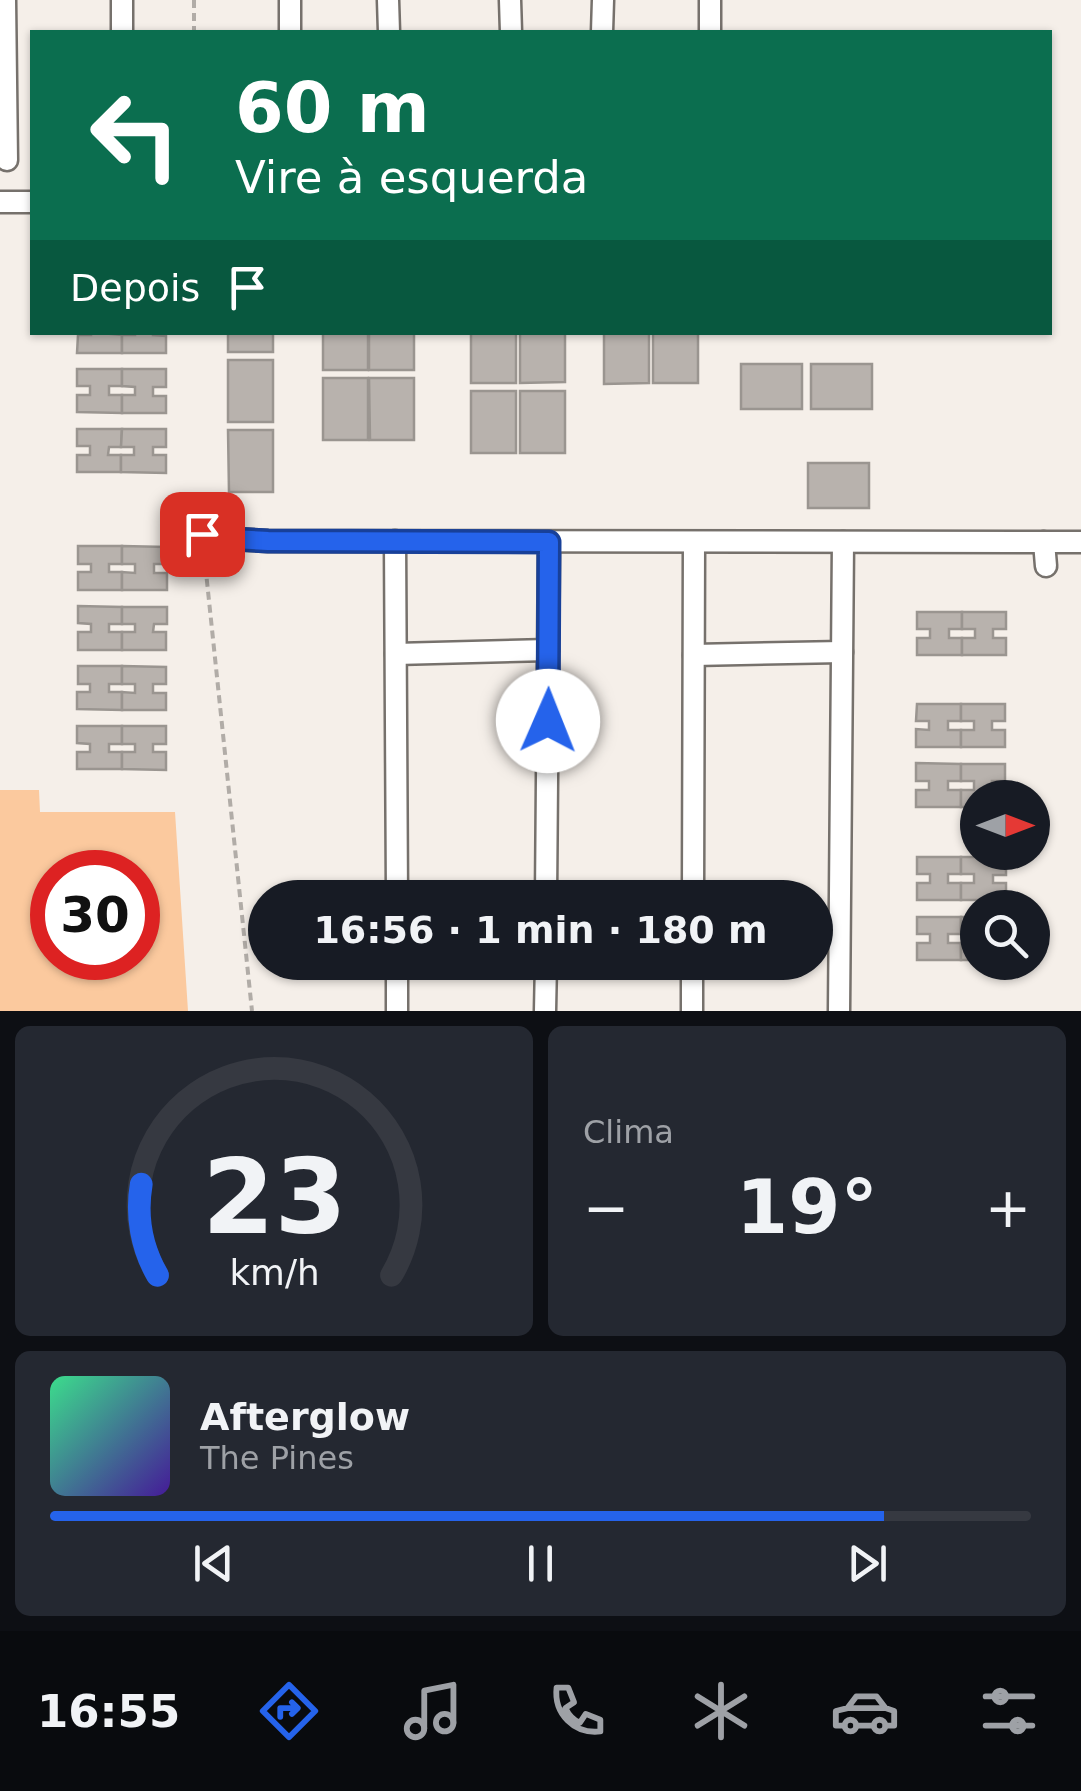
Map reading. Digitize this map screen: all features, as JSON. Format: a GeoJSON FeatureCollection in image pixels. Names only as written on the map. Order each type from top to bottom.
{"type":"FeatureCollection","features":[{"type":"Feature","properties":{"kind":"street"},"geometry":{"type":"LineString","coordinates":[[6,0],[7,160]]}},
{"type":"Feature","properties":{"kind":"street"},"geometry":{"type":"LineString","coordinates":[[122,0],[122,30]]}},
{"type":"Feature","properties":{"kind":"street"},"geometry":{"type":"LineString","coordinates":[[290,0],[290,30]]}},
{"type":"Feature","properties":{"kind":"street"},"geometry":{"type":"LineString","coordinates":[[388,0],[389,30]]}},
{"type":"Feature","properties":{"kind":"street"},"geometry":{"type":"LineString","coordinates":[[510,0],[511,30]]}},
{"type":"Feature","properties":{"kind":"street"},"geometry":{"type":"LineString","coordinates":[[602,30],[603,0]]}},
{"type":"Feature","properties":{"kind":"street"},"geometry":{"type":"LineString","coordinates":[[710,0],[710,30]]}},
{"type":"Feature","properties":{"kind":"street"},"geometry":{"type":"LineString","coordinates":[[0,202],[30,202]]}},
{"type":"Feature","properties":{"kind":"street"},"geometry":{"type":"LineString","coordinates":[[202,534],[268,541],[1081,542]]}},
{"type":"Feature","properties":{"kind":"street"},"geometry":{"type":"LineString","coordinates":[[396,541],[397,880]]}},
{"type":"Feature","properties":{"kind":"street"},"geometry":{"type":"LineString","coordinates":[[546,880],[549,542]]}},
{"type":"Feature","properties":{"kind":"street"},"geometry":{"type":"LineString","coordinates":[[692,880],[694,542]]}},
{"type":"Feature","properties":{"kind":"street"},"geometry":{"type":"LineString","coordinates":[[839,1011],[843,542]]}},
{"type":"Feature","properties":{"kind":"street"},"geometry":{"type":"LineString","coordinates":[[1044,542],[1046,566]]}},
{"type":"Feature","properties":{"kind":"street"},"geometry":{"type":"LineString","coordinates":[[396,654],[548,650]]}},
{"type":"Feature","properties":{"kind":"street"},"geometry":{"type":"LineString","coordinates":[[694,655],[842,652]]}},
{"type":"Feature","properties":{"kind":"street"},"geometry":{"type":"LineString","coordinates":[[397,980],[397,1011]]}},
{"type":"Feature","properties":{"kind":"street"},"geometry":{"type":"LineString","coordinates":[[545,1011],[546,980]]}},
{"type":"Feature","properties":{"kind":"street"},"geometry":{"type":"LineString","coordinates":[[692,980],[692,1011]]}},
{"type":"Feature","properties":{"kind":"path"},"geometry":{"type":"LineString","coordinates":[[194,0],[194,30]]}},
{"type":"Feature","properties":{"kind":"path"},"geometry":{"type":"LineString","coordinates":[[202,534],[252,1011]]}},
{"type":"Feature","properties":{"kind":"shaded area"},"geometry":{"type":"Polygon","coordinates":[[[0,790],[39,790],[40,812],[175,812],[188,1011],[0,1011],[0,790]]]}},
{"type":"Feature","properties":{"kind":"building"},"geometry":{"type":"Polygon","coordinates":[[[78,335],[122,335],[122,353],[77,353],[78,335]]]}},
{"type":"Feature","properties":{"kind":"building"},"geometry":{"type":"Polygon","coordinates":[[[122,335],[166,336],[166,353],[122,353],[122,335]]]}},
{"type":"Feature","properties":{"kind":"building"},"geometry":{"type":"Polygon","coordinates":[[[228,335],[273,335],[273,352],[228,352],[228,335]]]}},
{"type":"Feature","properties":{"kind":"building"},"geometry":{"type":"Polygon","coordinates":[[[323,335],[368,335],[368,370],[323,370],[323,335]]]}},
{"type":"Feature","properties":{"kind":"building"},"geometry":{"type":"Polygon","coordinates":[[[369,335],[414,335],[414,370],[369,370],[369,335]]]}},
{"type":"Feature","properties":{"kind":"building"},"geometry":{"type":"Polygon","coordinates":[[[471,335],[516,335],[516,383],[471,383],[471,335]]]}},
{"type":"Feature","properties":{"kind":"building"},"geometry":{"type":"Polygon","coordinates":[[[520,335],[565,335],[565,382],[520,383],[520,335]]]}},
{"type":"Feature","properties":{"kind":"building"},"geometry":{"type":"Polygon","coordinates":[[[604,335],[649,335],[649,383],[604,384],[604,335]]]}},
{"type":"Feature","properties":{"kind":"building"},"geometry":{"type":"Polygon","coordinates":[[[653,335],[698,335],[698,383],[653,383],[653,335]]]}},
{"type":"Feature","properties":{"kind":"building"},"geometry":{"type":"Polygon","coordinates":[[[228,360],[273,360],[273,422],[228,422],[228,360]]]}},
{"type":"Feature","properties":{"kind":"building"},"geometry":{"type":"Polygon","coordinates":[[[741,364],[802,364],[802,409],[741,409],[741,364]]]}},
{"type":"Feature","properties":{"kind":"building"},"geometry":{"type":"Polygon","coordinates":[[[811,364],[872,364],[872,409],[811,409],[811,364]]]}},
{"type":"Feature","properties":{"kind":"building"},"geometry":{"type":"Polygon","coordinates":[[[77,369],[122,369],[122,386],[109,386],[109,395],[122,395],[122,413],[77,412],[77,395],[90,395],[90,386],[77,386],[77,369]]]}},
{"type":"Feature","properties":{"kind":"building"},"geometry":{"type":"Polygon","coordinates":[[[122,369],[166,369],[166,387],[153,387],[153,396],[166,396],[166,413],[122,413],[122,395],[135,395],[135,387],[122,386],[122,369]]]}},
{"type":"Feature","properties":{"kind":"building"},"geometry":{"type":"Polygon","coordinates":[[[323,378],[368,378],[368,440],[323,440],[323,378]]]}},
{"type":"Feature","properties":{"kind":"building"},"geometry":{"type":"Polygon","coordinates":[[[369,378],[414,378],[414,440],[370,440],[369,378]]]}},
{"type":"Feature","properties":{"kind":"building"},"geometry":{"type":"Polygon","coordinates":[[[471,391],[516,391],[516,453],[471,453],[471,391]]]}},
{"type":"Feature","properties":{"kind":"building"},"geometry":{"type":"Polygon","coordinates":[[[520,391],[565,391],[565,453],[520,453],[520,391]]]}},
{"type":"Feature","properties":{"kind":"building"},"geometry":{"type":"Polygon","coordinates":[[[77,429],[122,429],[121,447],[109,447],[108,455],[121,455],[121,472],[77,472],[77,455],[90,455],[90,446],[77,446],[77,429]]]}},
{"type":"Feature","properties":{"kind":"building"},"geometry":{"type":"Polygon","coordinates":[[[122,429],[166,429],[166,447],[153,447],[153,455],[166,455],[166,473],[121,472],[121,455],[134,455],[134,447],[121,447],[122,429]]]}},
{"type":"Feature","properties":{"kind":"building"},"geometry":{"type":"Polygon","coordinates":[[[228,430],[273,430],[273,492],[229,492],[228,430]]]}},
{"type":"Feature","properties":{"kind":"building"},"geometry":{"type":"Polygon","coordinates":[[[808,463],[869,463],[869,508],[808,508],[808,463]]]}},
{"type":"Feature","properties":{"kind":"building"},"geometry":{"type":"Polygon","coordinates":[[[78,546],[122,546],[122,564],[109,564],[109,572],[122,572],[122,590],[78,590],[78,572],[91,572],[91,564],[78,564],[78,546]]]}},
{"type":"Feature","properties":{"kind":"building"},"geometry":{"type":"Polygon","coordinates":[[[122,546],[167,547],[167,564],[154,564],[154,573],[167,573],[167,590],[122,590],[122,572],[135,573],[135,564],[122,564],[122,546]]]}},
{"type":"Feature","properties":{"kind":"building"},"geometry":{"type":"Polygon","coordinates":[[[78,606],[122,607],[122,624],[109,624],[109,632],[122,632],[122,650],[78,650],[78,632],[91,632],[91,624],[78,623],[78,606]]]}},
{"type":"Feature","properties":{"kind":"building"},"geometry":{"type":"Polygon","coordinates":[[[122,607],[167,607],[167,624],[154,624],[153,632],[166,632],[166,650],[122,650],[122,632],[135,632],[135,624],[122,624],[122,607]]]}},
{"type":"Feature","properties":{"kind":"building"},"geometry":{"type":"Polygon","coordinates":[[[917,612],[962,612],[962,629],[949,629],[949,638],[962,638],[962,655],[917,655],[917,638],[930,638],[930,629],[917,629],[917,612]]]}},
{"type":"Feature","properties":{"kind":"building"},"geometry":{"type":"Polygon","coordinates":[[[962,612],[1006,612],[1006,629],[993,629],[993,638],[1006,638],[1006,655],[962,655],[962,638],[975,638],[975,629],[962,629],[962,612]]]}},
{"type":"Feature","properties":{"kind":"building"},"geometry":{"type":"Polygon","coordinates":[[[78,666],[122,666],[122,684],[109,684],[109,692],[122,692],[122,710],[77,709],[77,692],[90,692],[90,684],[78,684],[78,666]]]}},
{"type":"Feature","properties":{"kind":"building"},"geometry":{"type":"Polygon","coordinates":[[[122,666],[166,667],[166,684],[153,684],[153,693],[166,693],[166,710],[122,710],[122,692],[135,693],[135,684],[122,684],[122,666]]]}},
{"type":"Feature","properties":{"kind":"building"},"geometry":{"type":"Polygon","coordinates":[[[917,704],[961,704],[961,721],[948,721],[948,730],[961,730],[961,747],[916,747],[916,729],[929,730],[929,721],[916,721],[917,704]]]}},
{"type":"Feature","properties":{"kind":"building"},"geometry":{"type":"Polygon","coordinates":[[[961,704],[1005,704],[1005,721],[992,721],[992,730],[1005,730],[1005,747],[961,747],[961,730],[974,730],[974,721],[961,721],[961,704]]]}},
{"type":"Feature","properties":{"kind":"building"},"geometry":{"type":"Polygon","coordinates":[[[77,726],[122,726],[122,744],[109,744],[109,752],[122,752],[122,769],[77,769],[77,752],[90,752],[90,744],[77,743],[77,726]]]}},
{"type":"Feature","properties":{"kind":"building"},"geometry":{"type":"Polygon","coordinates":[[[122,726],[166,726],[166,744],[153,744],[153,752],[166,752],[166,770],[122,769],[122,752],[135,752],[135,744],[122,744],[122,726]]]}},
{"type":"Feature","properties":{"kind":"building"},"geometry":{"type":"Polygon","coordinates":[[[916,763],[961,764],[961,780],[948,781],[948,790],[960,790],[960,807],[916,807],[916,790],[929,790],[929,781],[916,781],[916,763]]]}},
{"type":"Feature","properties":{"kind":"building"},"geometry":{"type":"Polygon","coordinates":[[[961,764],[1005,764],[1005,780],[961,780],[961,764]]]}},
{"type":"Feature","properties":{"kind":"building"},"geometry":{"type":"Polygon","coordinates":[[[917,857],[960,857],[961,874],[948,874],[948,883],[961,883],[960,900],[917,900],[917,883],[930,883],[930,874],[917,874],[917,857]]]}},
{"type":"Feature","properties":{"kind":"building"},"geometry":{"type":"Polygon","coordinates":[[[961,870],[1006,870],[1006,875],[993,875],[993,883],[1006,883],[1006,890],[961,890],[961,883],[974,883],[974,874],[961,874],[961,870]]]}},
{"type":"Feature","properties":{"kind":"building"},"geometry":{"type":"Polygon","coordinates":[[[917,917],[960,917],[960,934],[948,934],[948,943],[960,943],[960,960],[917,960],[917,943],[930,943],[930,934],[917,934],[917,917]]]}},
{"type":"Feature","properties":{"kind":"route"},"geometry":{"type":"LineString","coordinates":[[202,534],[268,541],[549,542],[548,721]]}}]}
